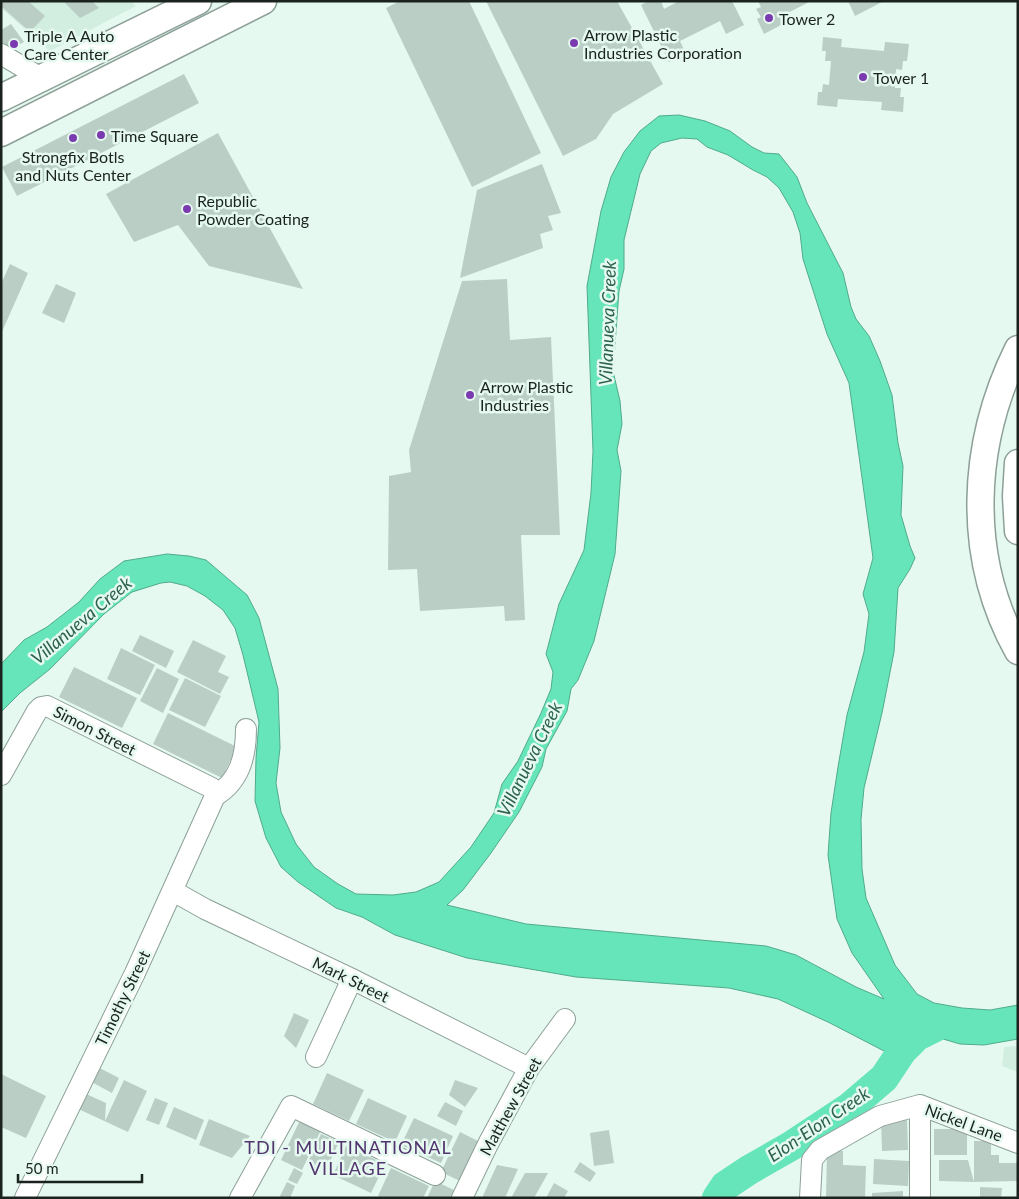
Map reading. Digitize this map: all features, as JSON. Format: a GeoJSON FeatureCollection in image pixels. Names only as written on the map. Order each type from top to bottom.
{"type":"FeatureCollection","features":[{"type":"Feature","properties":{"kind":"main road"},"geometry":{"type":"LineString","coordinates":[[1,134],[263,1]]}},
{"type":"Feature","properties":{"kind":"main road"},"geometry":{"type":"LineString","coordinates":[[1,98],[197,2],[207,29]]}},
{"type":"Feature","properties":{"kind":"main road"},"geometry":{"type":"LineString","coordinates":[[1018,349],[1003,380],[989,425],[984,452],[980,500],[989,576],[996,602],[1018,651]]}},
{"type":"Feature","properties":{"kind":"main road"},"geometry":{"type":"LineString","coordinates":[[1018,464],[1016,496],[1018,531]]}},
{"type":"Feature","properties":{"kind":"street"},"geometry":{"type":"LineString","coordinates":[[1,54],[41,78]]}},
{"type":"Feature","properties":{"kind":"street","name":"Simon Street"},"geometry":{"type":"LineString","coordinates":[[1,775],[37,710],[41,706],[47,706],[212,788],[216,796]]}},
{"type":"Feature","properties":{"kind":"street"},"geometry":{"type":"LineString","coordinates":[[216,796],[224,791],[237,775],[243,761],[246,729]]}},
{"type":"Feature","properties":{"kind":"street","name":"Timothy Street"},"geometry":{"type":"LineString","coordinates":[[25,1198],[135,972],[216,796]]}},
{"type":"Feature","properties":{"kind":"street","name":"Mark Street"},"geometry":{"type":"LineString","coordinates":[[173,891],[205,909],[528,1068]]}},
{"type":"Feature","properties":{"kind":"street"},"geometry":{"type":"LineString","coordinates":[[316,1057],[352,980]]}},
{"type":"Feature","properties":{"kind":"street","name":"Matthew Street"},"geometry":{"type":"LineString","coordinates":[[462,1198],[528,1068],[565,1019]]}},
{"type":"Feature","properties":{"kind":"street"},"geometry":{"type":"LineString","coordinates":[[920,1105],[920,1198]]}},
{"type":"Feature","properties":{"kind":"street","name":"Nickel Lane"},"geometry":{"type":"LineString","coordinates":[[810,1198],[812,1160],[820,1150],[880,1116],[920,1105],[1018,1143]]}},
{"type":"Feature","properties":{"kind":"street"},"geometry":{"type":"LineString","coordinates":[[240,1198],[291,1106],[435,1175]]}},
{"type":"Feature","properties":{"kind":"shaded area"},"geometry":{"type":"Polygon","coordinates":[[[1,1],[131,1],[136,6],[50,51],[1,8],[1,1]]]}},
{"type":"Feature","properties":{"kind":"shaded area"},"geometry":{"type":"Polygon","coordinates":[[[1018,1046],[1018,1072],[1002,1066],[1004,1047],[1018,1046]]]}},
{"type":"Feature","properties":{"kind":"water","name":"Villanueva Creek"},"geometry":{"type":"Polygon","coordinates":[[[679,115],[705,121],[730,131],[764,153],[779,154],[797,177],[807,203],[843,273],[851,307],[856,319],[869,336],[880,361],[892,395],[903,466],[901,515],[915,558],[898,588],[894,652],[864,788],[861,819],[862,869],[866,898],[895,965],[917,994],[934,1003],[962,1008],[990,1010],[1018,1005],[1018,1039],[984,1045],[960,1044],[933,1036],[884,1051],[778,999],[729,988],[576,977],[467,958],[395,935],[362,917],[336,908],[298,882],[281,867],[266,838],[255,801],[259,722],[235,628],[223,610],[205,596],[187,586],[170,582],[132,592],[104,614],[50,669],[20,693],[1,712],[1,664],[24,640],[47,627],[79,602],[100,579],[124,561],[167,554],[206,560],[247,595],[259,618],[278,689],[280,748],[276,783],[281,812],[296,844],[314,867],[356,894],[393,895],[416,892],[439,882],[471,847],[494,813],[502,784],[518,761],[551,689],[553,672],[546,654],[559,604],[584,550],[591,493],[593,451],[587,286],[601,211],[611,177],[624,152],[640,131],[659,116],[679,115]],[[682,138],[661,143],[651,151],[640,174],[624,240],[624,269],[619,291],[613,371],[620,401],[622,424],[617,450],[621,471],[615,554],[594,641],[578,680],[571,689],[567,711],[546,749],[542,767],[519,812],[463,890],[447,905],[526,924],[766,946],[796,955],[856,987],[884,999],[852,953],[837,919],[828,855],[831,813],[847,715],[864,652],[869,614],[863,594],[873,558],[849,383],[827,334],[803,259],[800,233],[793,212],[779,188],[767,177],[728,155],[707,147],[697,139],[682,138]]]}},
{"type":"Feature","properties":{"kind":"building"},"geometry":{"type":"Polygon","coordinates":[[[1,1],[28,1],[45,16],[30,32],[1,6],[1,1]]]}},
{"type":"Feature","properties":{"kind":"building"},"geometry":{"type":"Polygon","coordinates":[[[63,1],[92,1],[99,8],[80,18],[63,1]]]}},
{"type":"Feature","properties":{"kind":"building"},"geometry":{"type":"Polygon","coordinates":[[[400,1],[469,1],[541,153],[472,187],[386,8],[400,1]]]}},
{"type":"Feature","properties":{"kind":"building","name":"Arrow Plastic Industries Corporation"},"geometry":{"type":"Polygon","coordinates":[[[486,1],[617,1],[663,84],[613,114],[596,139],[563,156],[486,1]]]}},
{"type":"Feature","properties":{"kind":"building"},"geometry":{"type":"Polygon","coordinates":[[[648,1],[661,1],[664,9],[679,1],[732,1],[744,25],[726,34],[720,21],[680,41],[686,54],[669,62],[641,5],[648,1]]]}},
{"type":"Feature","properties":{"kind":"building","name":"Tower 2"},"geometry":{"type":"Polygon","coordinates":[[[758,1],[811,1],[780,17],[783,24],[764,34],[757,19],[761,17],[756,9],[761,7],[758,1]]]}},
{"type":"Feature","properties":{"kind":"building"},"geometry":{"type":"Polygon","coordinates":[[[848,1],[884,1],[855,16],[848,1]]]}},
{"type":"Feature","properties":{"kind":"building"},"geometry":{"type":"Polygon","coordinates":[[[11,24],[24,42],[5,52],[1,48],[1,30],[11,24]]]}},
{"type":"Feature","properties":{"kind":"building","name":"Tower 1"},"geometry":{"type":"Polygon","coordinates":[[[823,37],[842,39],[841,47],[884,51],[885,42],[909,44],[907,61],[903,61],[902,70],[896,69],[895,88],[901,88],[900,97],[904,97],[903,112],[881,110],[882,102],[838,99],[837,107],[817,105],[818,92],[822,92],[823,84],[829,85],[831,61],[825,61],[826,51],[822,51],[823,37]]]}},
{"type":"Feature","properties":{"kind":"building","name":"Time Square"},"geometry":{"type":"Polygon","coordinates":[[[184,74],[199,103],[17,196],[2,167],[184,74]]]}},
{"type":"Feature","properties":{"kind":"building","name":"Republic Powder Coating"},"geometry":{"type":"Polygon","coordinates":[[[218,133],[303,289],[209,266],[178,225],[134,242],[106,194],[218,133]]]}},
{"type":"Feature","properties":{"kind":"building"},"geometry":{"type":"Polygon","coordinates":[[[542,164],[561,213],[548,216],[553,230],[540,234],[543,248],[460,278],[477,190],[542,164]]]}},
{"type":"Feature","properties":{"kind":"building"},"geometry":{"type":"Polygon","coordinates":[[[10,264],[28,273],[1,334],[1,284],[10,264]]]}},
{"type":"Feature","properties":{"kind":"building","name":"Arrow Plastic Industries"},"geometry":{"type":"Polygon","coordinates":[[[507,279],[510,340],[551,337],[560,535],[521,535],[525,620],[505,621],[504,606],[420,611],[417,569],[388,570],[389,476],[411,472],[409,450],[462,281],[507,279]]]}},
{"type":"Feature","properties":{"kind":"building"},"geometry":{"type":"Polygon","coordinates":[[[56,284],[76,293],[64,323],[42,313],[56,284]]]}},
{"type":"Feature","properties":{"kind":"building"},"geometry":{"type":"Polygon","coordinates":[[[140,635],[174,651],[166,668],[132,651],[140,635]]]}},
{"type":"Feature","properties":{"kind":"building"},"geometry":{"type":"Polygon","coordinates":[[[193,640],[226,656],[218,672],[229,677],[220,694],[177,672],[193,640]]]}},
{"type":"Feature","properties":{"kind":"building"},"geometry":{"type":"Polygon","coordinates":[[[121,648],[155,665],[140,695],[107,679],[121,648]]]}},
{"type":"Feature","properties":{"kind":"building"},"geometry":{"type":"Polygon","coordinates":[[[74,667],[137,698],[122,728],[59,697],[74,667]]]}},
{"type":"Feature","properties":{"kind":"building"},"geometry":{"type":"Polygon","coordinates":[[[157,668],[179,679],[163,713],[140,701],[157,668]]]}},
{"type":"Feature","properties":{"kind":"building"},"geometry":{"type":"Polygon","coordinates":[[[185,678],[221,696],[205,727],[169,710],[185,678]]]}},
{"type":"Feature","properties":{"kind":"building"},"geometry":{"type":"Polygon","coordinates":[[[168,713],[237,747],[222,778],[153,744],[168,713]]]}},
{"type":"Feature","properties":{"kind":"building"},"geometry":{"type":"Polygon","coordinates":[[[294,1013],[309,1020],[296,1048],[284,1036],[294,1013]]]}},
{"type":"Feature","properties":{"kind":"building"},"geometry":{"type":"Polygon","coordinates":[[[92,1064],[119,1078],[112,1093],[84,1078],[92,1064]]]}},
{"type":"Feature","properties":{"kind":"building"},"geometry":{"type":"Polygon","coordinates":[[[327,1073],[364,1090],[349,1121],[313,1104],[327,1073]]]}},
{"type":"Feature","properties":{"kind":"building"},"geometry":{"type":"Polygon","coordinates":[[[1,1074],[46,1096],[26,1138],[1,1127],[1,1074]]]}},
{"type":"Feature","properties":{"kind":"building"},"geometry":{"type":"Polygon","coordinates":[[[124,1080],[147,1091],[128,1132],[74,1107],[82,1092],[106,1103],[105,1121],[124,1080]]]}},
{"type":"Feature","properties":{"kind":"building"},"geometry":{"type":"Polygon","coordinates":[[[455,1080],[478,1088],[465,1107],[449,1095],[455,1080]]]}},
{"type":"Feature","properties":{"kind":"building"},"geometry":{"type":"Polygon","coordinates":[[[155,1098],[168,1103],[159,1125],[146,1120],[155,1098]]]}},
{"type":"Feature","properties":{"kind":"building"},"geometry":{"type":"Polygon","coordinates":[[[368,1098],[407,1116],[395,1142],[356,1124],[368,1098]]]}},
{"type":"Feature","properties":{"kind":"building"},"geometry":{"type":"Polygon","coordinates":[[[445,1102],[463,1111],[456,1126],[437,1116],[445,1102]]]}},
{"type":"Feature","properties":{"kind":"building"},"geometry":{"type":"Polygon","coordinates":[[[174,1107],[204,1120],[196,1140],[166,1127],[174,1107]]]}},
{"type":"Feature","properties":{"kind":"building"},"geometry":{"type":"Polygon","coordinates":[[[301,1118],[322,1128],[302,1170],[281,1160],[301,1118]]]}},
{"type":"Feature","properties":{"kind":"building"},"geometry":{"type":"Polygon","coordinates":[[[414,1118],[453,1136],[441,1163],[401,1145],[414,1118]]]}},
{"type":"Feature","properties":{"kind":"building"},"geometry":{"type":"Polygon","coordinates":[[[209,1119],[250,1136],[232,1158],[199,1145],[209,1119]]]}},
{"type":"Feature","properties":{"kind":"building"},"geometry":{"type":"Polygon","coordinates":[[[907,1119],[908,1150],[882,1151],[881,1120],[907,1119]]]}},
{"type":"Feature","properties":{"kind":"building"},"geometry":{"type":"Polygon","coordinates":[[[934,1129],[967,1129],[967,1155],[934,1155],[934,1129]]]}},
{"type":"Feature","properties":{"kind":"building"},"geometry":{"type":"Polygon","coordinates":[[[609,1130],[614,1163],[594,1166],[590,1133],[609,1130]]]}},
{"type":"Feature","properties":{"kind":"building"},"geometry":{"type":"Polygon","coordinates":[[[460,1132],[478,1141],[460,1181],[441,1172],[460,1132]]]}},
{"type":"Feature","properties":{"kind":"building"},"geometry":{"type":"Polygon","coordinates":[[[321,1134],[339,1142],[326,1170],[308,1162],[321,1134]]]}},
{"type":"Feature","properties":{"kind":"building"},"geometry":{"type":"Polygon","coordinates":[[[974,1141],[991,1141],[991,1155],[999,1155],[999,1163],[1017,1163],[1017,1181],[974,1182],[974,1141]]]}},
{"type":"Feature","properties":{"kind":"building"},"geometry":{"type":"Polygon","coordinates":[[[346,1146],[385,1164],[371,1193],[333,1175],[346,1146]]]}},
{"type":"Feature","properties":{"kind":"building"},"geometry":{"type":"Polygon","coordinates":[[[827,1150],[843,1151],[843,1165],[866,1166],[865,1198],[826,1198],[827,1150]]]}},
{"type":"Feature","properties":{"kind":"building"},"geometry":{"type":"Polygon","coordinates":[[[874,1159],[909,1161],[908,1186],[873,1184],[874,1159]]]}},
{"type":"Feature","properties":{"kind":"building"},"geometry":{"type":"Polygon","coordinates":[[[939,1160],[968,1160],[974,1182],[939,1181],[939,1160]]]}},
{"type":"Feature","properties":{"kind":"building"},"geometry":{"type":"Polygon","coordinates":[[[580,1162],[596,1173],[590,1182],[574,1172],[580,1162]]]}},
{"type":"Feature","properties":{"kind":"building"},"geometry":{"type":"Polygon","coordinates":[[[497,1165],[518,1169],[505,1198],[482,1198],[497,1165]]]}},
{"type":"Feature","properties":{"kind":"building"},"geometry":{"type":"Polygon","coordinates":[[[294,1168],[303,1173],[297,1184],[288,1180],[294,1168]]]}},
{"type":"Feature","properties":{"kind":"building"},"geometry":{"type":"Polygon","coordinates":[[[391,1168],[429,1186],[423,1198],[380,1198],[378,1196],[391,1168]]]}},
{"type":"Feature","properties":{"kind":"building"},"geometry":{"type":"Polygon","coordinates":[[[525,1173],[548,1173],[534,1198],[511,1198],[525,1173]]]}},
{"type":"Feature","properties":{"kind":"building"},"geometry":{"type":"Polygon","coordinates":[[[435,1181],[454,1190],[451,1198],[427,1198],[435,1181]]]}},
{"type":"Feature","properties":{"kind":"building"},"geometry":{"type":"Polygon","coordinates":[[[287,1182],[295,1186],[290,1198],[279,1198],[287,1182]]]}},
{"type":"Feature","properties":{"kind":"building"},"geometry":{"type":"Polygon","coordinates":[[[554,1183],[568,1191],[564,1198],[546,1198],[554,1183]]]}},
{"type":"Feature","properties":{"kind":"building"},"geometry":{"type":"Polygon","coordinates":[[[980,1187],[1002,1188],[1001,1198],[980,1198],[980,1187]]]}},
{"type":"Feature","properties":{"kind":"building"},"geometry":{"type":"Polygon","coordinates":[[[903,1191],[903,1198],[872,1198],[872,1193],[903,1191]]]}},
{"type":"Feature","properties":{"kind":"waterway","name":"Elon-Elon Creek"},"geometry":{"type":"LineString","coordinates":[[717,1198],[725,1186],[850,1107],[884,1078],[902,1051],[917,1036],[937,1026]]}},
{"type":"Feature","properties":{"kind":"place","name":"Tower 2"},"geometry":{"type":"Point","coordinates":[769,18]}},
{"type":"Feature","properties":{"kind":"place","name":"Arrow Plastic Industries Corporation"},"geometry":{"type":"Point","coordinates":[574,43]}},
{"type":"Feature","properties":{"kind":"place","name":"Triple A Auto Care Center"},"geometry":{"type":"Point","coordinates":[14,44]}},
{"type":"Feature","properties":{"kind":"place","name":"Tower 1"},"geometry":{"type":"Point","coordinates":[863,77]}},
{"type":"Feature","properties":{"kind":"place","name":"Time Square"},"geometry":{"type":"Point","coordinates":[101,135]}},
{"type":"Feature","properties":{"kind":"place","name":"Strongfix Botls and Nuts Center"},"geometry":{"type":"Point","coordinates":[73,138]}},
{"type":"Feature","properties":{"kind":"place","name":"Republic Powder Coating"},"geometry":{"type":"Point","coordinates":[187,209]}},
{"type":"Feature","properties":{"kind":"place","name":"Arrow Plastic Industries"},"geometry":{"type":"Point","coordinates":[470,395]}},
{"type":"Feature","properties":{"kind":"district","name":"TDI - MULTINATIONAL VILLAGE"},"geometry":{"type":"Point","coordinates":[348,1157]}}]}
